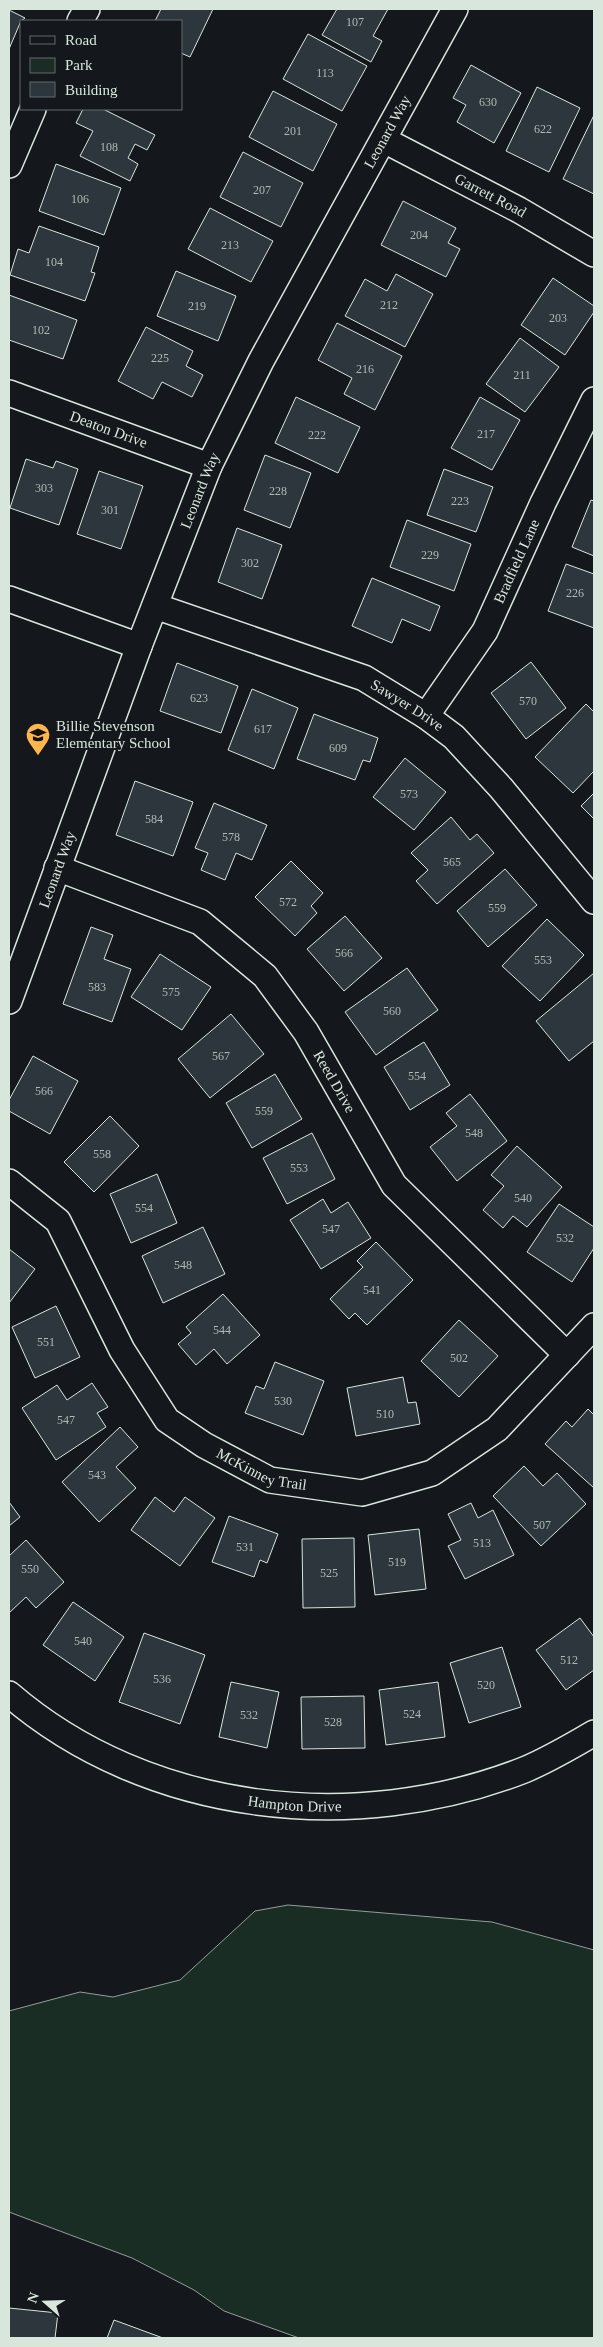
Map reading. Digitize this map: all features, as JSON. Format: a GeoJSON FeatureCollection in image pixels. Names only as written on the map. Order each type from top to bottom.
{"type":"FeatureCollection","features":[{"type":"Feature","properties":{"kind":"street"},"geometry":{"type":"LineString","coordinates":[[81,20],[87,9]]}},
{"type":"Feature","properties":{"kind":"street","name":"Leonard Way"},"geometry":{"type":"LineString","coordinates":[[9,1001],[139,646],[209,466],[261,361],[455,9]]}},
{"type":"Feature","properties":{"kind":"street"},"geometry":{"type":"LineString","coordinates":[[9,165],[33,110]]}},
{"type":"Feature","properties":{"kind":"street","name":"Garrett Road"},"geometry":{"type":"LineString","coordinates":[[384,140],[519,210],[594,254]]}},
{"type":"Feature","properties":{"kind":"street","name":"Deaton Drive"},"geometry":{"type":"LineString","coordinates":[[9,393],[209,466]]}},
{"type":"Feature","properties":{"kind":"street","name":"Bradfield Lane"},"geometry":{"type":"LineString","coordinates":[[426,716],[486,631],[543,503],[594,400]]}},
{"type":"Feature","properties":{"kind":"street"},"geometry":{"type":"LineString","coordinates":[[9,599],[139,646]]}},
{"type":"Feature","properties":{"kind":"street","name":"Sawyer Drive"},"geometry":{"type":"LineString","coordinates":[[155,606],[364,678],[426,716],[454,737],[501,788],[594,901]]}},
{"type":"Feature","properties":{"kind":"street","name":"Reed Drive"},"geometry":{"type":"LineString","coordinates":[[57,868],[200,922],[265,976],[306,1032],[394,1185],[567,1355]]}},
{"type":"Feature","properties":{"kind":"street","name":"McKinney Trail"},"geometry":{"type":"LineString","coordinates":[[9,1182],[58,1221],[122,1350],[167,1420],[204,1445],[270,1480],[362,1493],[432,1473],[497,1429],[594,1326]]}},
{"type":"Feature","properties":{"kind":"street","name":"Hampton Drive"},"geometry":{"type":"LineString","coordinates":[[9,1694],[57,1730],[126,1765],[166,1781],[202,1792],[278,1806],[358,1806],[404,1802],[452,1792],[526,1769],[594,1732]]}},
{"type":"Feature","properties":{"kind":"green space"},"geometry":{"type":"Polygon","coordinates":[[[288,1905],[492,1922],[594,1950],[594,2338],[299,2338],[224,2311],[194,2290],[132,2258],[9,2212],[9,2011],[80,1992],[113,1997],[180,1980],[255,1911],[288,1905]]]}},
{"type":"Feature","properties":{"kind":"building"},"geometry":{"type":"Polygon","coordinates":[[[161,9],[213,9],[190,57],[182,53],[182,20],[156,20],[161,9]]]}},
{"type":"Feature","properties":{"kind":"building"},"geometry":{"type":"Polygon","coordinates":[[[337,9],[388,9],[373,36],[382,41],[371,62],[322,35],[337,9]]]}},
{"type":"Feature","properties":{"kind":"building"},"geometry":{"type":"Polygon","coordinates":[[[9,10],[25,18],[20,20],[9,49],[9,10]]]}},
{"type":"Feature","properties":{"kind":"building"},"geometry":{"type":"Polygon","coordinates":[[[308,34],[367,66],[342,111],[283,79],[308,34]]]}},
{"type":"Feature","properties":{"kind":"building"},"geometry":{"type":"Polygon","coordinates":[[[471,65],[521,93],[494,143],[457,122],[466,105],[453,98],[471,65]]]}},
{"type":"Feature","properties":{"kind":"building"},"geometry":{"type":"Polygon","coordinates":[[[537,87],[580,108],[549,172],[506,151],[537,87]]]}},
{"type":"Feature","properties":{"kind":"building"},"geometry":{"type":"Polygon","coordinates":[[[273,91],[337,124],[313,171],[249,137],[273,91]]]}},
{"type":"Feature","properties":{"kind":"building"},"geometry":{"type":"Polygon","coordinates":[[[82,110],[105,110],[155,135],[147,150],[135,144],[128,158],[138,164],[130,181],[80,156],[93,131],[76,123],[82,110]]]}},
{"type":"Feature","properties":{"kind":"building"},"geometry":{"type":"Polygon","coordinates":[[[594,115],[594,194],[563,179],[594,115]]]}},
{"type":"Feature","properties":{"kind":"building"},"geometry":{"type":"Polygon","coordinates":[[[243,152],[303,183],[281,227],[220,197],[243,152]]]}},
{"type":"Feature","properties":{"kind":"building"},"geometry":{"type":"Polygon","coordinates":[[[56,164],[121,188],[104,235],[39,211],[56,164]]]}},
{"type":"Feature","properties":{"kind":"building"},"geometry":{"type":"Polygon","coordinates":[[[403,201],[456,228],[448,243],[460,249],[446,277],[381,245],[403,201]]]}},
{"type":"Feature","properties":{"kind":"building"},"geometry":{"type":"Polygon","coordinates":[[[210,208],[273,241],[251,282],[188,249],[210,208]]]}},
{"type":"Feature","properties":{"kind":"building"},"geometry":{"type":"Polygon","coordinates":[[[39,226],[99,247],[91,272],[95,273],[85,301],[10,275],[18,249],[29,253],[39,226]]]}},
{"type":"Feature","properties":{"kind":"building"},"geometry":{"type":"Polygon","coordinates":[[[176,271],[236,296],[218,341],[157,316],[176,271]]]}},
{"type":"Feature","properties":{"kind":"building"},"geometry":{"type":"Polygon","coordinates":[[[396,274],[433,294],[405,347],[345,316],[365,279],[387,291],[396,274]]]}},
{"type":"Feature","properties":{"kind":"building"},"geometry":{"type":"Polygon","coordinates":[[[553,278],[594,306],[594,312],[565,355],[521,325],[553,278]]]}},
{"type":"Feature","properties":{"kind":"building"},"geometry":{"type":"Polygon","coordinates":[[[9,295],[77,320],[63,359],[9,340],[9,295]]]}},
{"type":"Feature","properties":{"kind":"building"},"geometry":{"type":"Polygon","coordinates":[[[337,323],[402,356],[375,410],[344,394],[352,378],[318,360],[337,323]]]}},
{"type":"Feature","properties":{"kind":"building"},"geometry":{"type":"Polygon","coordinates":[[[146,327],[193,351],[186,366],[203,375],[192,397],[162,382],[153,399],[118,381],[146,327]]]}},
{"type":"Feature","properties":{"kind":"building"},"geometry":{"type":"Polygon","coordinates":[[[520,338],[559,367],[525,412],[486,384],[520,338]]]}},
{"type":"Feature","properties":{"kind":"building"},"geometry":{"type":"Polygon","coordinates":[[[296,397],[360,427],[338,473],[275,443],[296,397]]]}},
{"type":"Feature","properties":{"kind":"building"},"geometry":{"type":"Polygon","coordinates":[[[480,397],[520,420],[492,470],[451,448],[480,397]]]}},
{"type":"Feature","properties":{"kind":"building"},"geometry":{"type":"Polygon","coordinates":[[[265,455],[311,473],[290,528],[244,510],[265,455]]]}},
{"type":"Feature","properties":{"kind":"building"},"geometry":{"type":"Polygon","coordinates":[[[26,459],[53,468],[56,461],[78,469],[59,525],[10,508],[26,459]]]}},
{"type":"Feature","properties":{"kind":"building"},"geometry":{"type":"Polygon","coordinates":[[[444,469],[493,487],[476,532],[427,515],[444,469]]]}},
{"type":"Feature","properties":{"kind":"building"},"geometry":{"type":"Polygon","coordinates":[[[99,471],[143,486],[121,549],[77,534],[99,471]]]}},
{"type":"Feature","properties":{"kind":"building"},"geometry":{"type":"Polygon","coordinates":[[[591,500],[594,501],[594,556],[572,547],[591,500]]]}},
{"type":"Feature","properties":{"kind":"building"},"geometry":{"type":"Polygon","coordinates":[[[407,520],[471,544],[454,591],[390,567],[407,520]]]}},
{"type":"Feature","properties":{"kind":"building"},"geometry":{"type":"Polygon","coordinates":[[[237,528],[282,545],[262,599],[218,582],[237,528]]]}},
{"type":"Feature","properties":{"kind":"building"},"geometry":{"type":"Polygon","coordinates":[[[566,564],[594,574],[594,628],[548,611],[566,564]]]}},
{"type":"Feature","properties":{"kind":"building"},"geometry":{"type":"Polygon","coordinates":[[[372,578],[440,606],[430,631],[402,619],[392,643],[352,626],[372,578]]]}},
{"type":"Feature","properties":{"kind":"building"},"geometry":{"type":"Polygon","coordinates":[[[531,662],[566,708],[526,739],[491,693],[531,662]]]}},
{"type":"Feature","properties":{"kind":"building"},"geometry":{"type":"Polygon","coordinates":[[[177,663],[238,686],[221,733],[160,711],[177,663]]]}},
{"type":"Feature","properties":{"kind":"building"},"geometry":{"type":"Polygon","coordinates":[[[252,689],[298,708],[274,769],[228,750],[252,689]]]}},
{"type":"Feature","properties":{"kind":"building"},"geometry":{"type":"Polygon","coordinates":[[[586,704],[594,712],[594,771],[573,793],[535,757],[586,704]]]}},
{"type":"Feature","properties":{"kind":"building"},"geometry":{"type":"Polygon","coordinates":[[[314,714],[378,738],[370,762],[363,760],[355,780],[297,759],[314,714]]]}},
{"type":"Feature","properties":{"kind":"building"},"geometry":{"type":"Polygon","coordinates":[[[405,758],[446,792],[414,830],[373,797],[405,758]]]}},
{"type":"Feature","properties":{"kind":"building"},"geometry":{"type":"Polygon","coordinates":[[[135,781],[193,802],[173,856],[116,835],[135,781]]]}},
{"type":"Feature","properties":{"kind":"building"},"geometry":{"type":"Polygon","coordinates":[[[594,793],[594,819],[581,806],[594,793]]]}},
{"type":"Feature","properties":{"kind":"building"},"geometry":{"type":"Polygon","coordinates":[[[214,803],[267,825],[252,860],[236,853],[225,880],[201,870],[208,853],[195,848],[214,803]]]}},
{"type":"Feature","properties":{"kind":"building"},"geometry":{"type":"Polygon","coordinates":[[[451,817],[470,840],[477,834],[494,853],[437,904],[416,881],[428,870],[411,853],[451,817]]]}},
{"type":"Feature","properties":{"kind":"building"},"geometry":{"type":"Polygon","coordinates":[[[291,861],[323,893],[311,906],[317,913],[295,936],[255,897],[291,861]]]}},
{"type":"Feature","properties":{"kind":"building"},"geometry":{"type":"Polygon","coordinates":[[[505,869],[537,905],[488,947],[457,911],[505,869]]]}},
{"type":"Feature","properties":{"kind":"building"},"geometry":{"type":"Polygon","coordinates":[[[345,916],[382,958],[344,991],[307,949],[345,916]]]}},
{"type":"Feature","properties":{"kind":"building"},"geometry":{"type":"Polygon","coordinates":[[[547,919],[584,955],[540,1001],[502,966],[547,919]]]}},
{"type":"Feature","properties":{"kind":"building"},"geometry":{"type":"Polygon","coordinates":[[[91,927],[113,935],[104,959],[131,969],[112,1022],[63,1004],[91,927]]]}},
{"type":"Feature","properties":{"kind":"building"},"geometry":{"type":"Polygon","coordinates":[[[160,954],[211,987],[182,1030],[131,997],[160,954]]]}},
{"type":"Feature","properties":{"kind":"building"},"geometry":{"type":"Polygon","coordinates":[[[407,968],[438,1010],[376,1055],[345,1012],[407,968]]]}},
{"type":"Feature","properties":{"kind":"building"},"geometry":{"type":"Polygon","coordinates":[[[594,973],[594,1041],[569,1061],[536,1021],[594,973]]]}},
{"type":"Feature","properties":{"kind":"building"},"geometry":{"type":"Polygon","coordinates":[[[231,1014],[264,1054],[210,1098],[178,1059],[231,1014]]]}},
{"type":"Feature","properties":{"kind":"building"},"geometry":{"type":"Polygon","coordinates":[[[424,1042],[450,1085],[410,1110],[384,1067],[424,1042]]]}},
{"type":"Feature","properties":{"kind":"building"},"geometry":{"type":"Polygon","coordinates":[[[33,1056],[78,1081],[50,1134],[9,1111],[9,1100],[33,1056]]]}},
{"type":"Feature","properties":{"kind":"building"},"geometry":{"type":"Polygon","coordinates":[[[275,1074],[302,1119],[252,1148],[226,1103],[275,1074]]]}},
{"type":"Feature","properties":{"kind":"building"},"geometry":{"type":"Polygon","coordinates":[[[470,1094],[507,1141],[457,1181],[430,1147],[457,1126],[446,1113],[470,1094]]]}},
{"type":"Feature","properties":{"kind":"building"},"geometry":{"type":"Polygon","coordinates":[[[110,1116],[139,1146],[94,1192],[64,1162],[110,1116]]]}},
{"type":"Feature","properties":{"kind":"building"},"geometry":{"type":"Polygon","coordinates":[[[312,1133],[335,1179],[287,1204],[263,1158],[312,1133]]]}},
{"type":"Feature","properties":{"kind":"building"},"geometry":{"type":"Polygon","coordinates":[[[517,1146],[562,1187],[527,1227],[513,1216],[503,1228],[483,1210],[504,1186],[491,1175],[517,1146]]]}},
{"type":"Feature","properties":{"kind":"building"},"geometry":{"type":"Polygon","coordinates":[[[157,1174],[177,1223],[131,1243],[110,1194],[157,1174]]]}},
{"type":"Feature","properties":{"kind":"building"},"geometry":{"type":"Polygon","coordinates":[[[323,1199],[331,1213],[348,1202],[371,1238],[321,1269],[290,1220],[323,1199]]]}},
{"type":"Feature","properties":{"kind":"building"},"geometry":{"type":"Polygon","coordinates":[[[559,1204],[594,1227],[594,1248],[572,1282],[527,1252],[559,1204]]]}},
{"type":"Feature","properties":{"kind":"building"},"geometry":{"type":"Polygon","coordinates":[[[203,1227],[225,1274],[163,1303],[142,1256],[203,1227]]]}},
{"type":"Feature","properties":{"kind":"building"},"geometry":{"type":"Polygon","coordinates":[[[376,1242],[413,1280],[367,1325],[355,1313],[349,1319],[330,1299],[363,1267],[357,1261],[376,1242]]]}},
{"type":"Feature","properties":{"kind":"building"},"geometry":{"type":"Polygon","coordinates":[[[9,1249],[35,1269],[9,1303],[9,1249]]]}},
{"type":"Feature","properties":{"kind":"building"},"geometry":{"type":"Polygon","coordinates":[[[223,1294],[260,1335],[227,1364],[214,1349],[196,1365],[178,1344],[191,1333],[186,1327],[223,1294]]]}},
{"type":"Feature","properties":{"kind":"building"},"geometry":{"type":"Polygon","coordinates":[[[56,1306],[80,1357],[35,1378],[12,1327],[56,1306]]]}},
{"type":"Feature","properties":{"kind":"building"},"geometry":{"type":"Polygon","coordinates":[[[459,1320],[498,1356],[459,1397],[421,1361],[459,1320]]]}},
{"type":"Feature","properties":{"kind":"building"},"geometry":{"type":"Polygon","coordinates":[[[275,1362],[324,1381],[303,1435],[245,1413],[256,1386],[264,1389],[275,1362]]]}},
{"type":"Feature","properties":{"kind":"building"},"geometry":{"type":"Polygon","coordinates":[[[403,1377],[408,1403],[416,1402],[420,1424],[356,1436],[347,1388],[403,1377]]]}},
{"type":"Feature","properties":{"kind":"building"},"geometry":{"type":"Polygon","coordinates":[[[92,1383],[108,1407],[97,1413],[106,1427],[56,1460],[22,1408],[57,1385],[67,1400],[92,1383]]]}},
{"type":"Feature","properties":{"kind":"building"},"geometry":{"type":"Polygon","coordinates":[[[588,1409],[594,1415],[594,1488],[545,1444],[566,1421],[572,1427],[588,1409]]]}},
{"type":"Feature","properties":{"kind":"building"},"geometry":{"type":"Polygon","coordinates":[[[120,1427],[138,1447],[116,1467],[136,1488],[99,1522],[62,1482],[120,1427]]]}},
{"type":"Feature","properties":{"kind":"building"},"geometry":{"type":"Polygon","coordinates":[[[524,1466],[543,1486],[557,1473],[586,1504],[541,1546],[493,1496],[524,1466]]]}},
{"type":"Feature","properties":{"kind":"building"},"geometry":{"type":"Polygon","coordinates":[[[155,1497],[174,1512],[185,1497],[215,1518],[180,1566],[131,1530],[155,1497]]]}},
{"type":"Feature","properties":{"kind":"building"},"geometry":{"type":"Polygon","coordinates":[[[9,1502],[20,1517],[9,1526],[9,1502]]]}},
{"type":"Feature","properties":{"kind":"building"},"geometry":{"type":"Polygon","coordinates":[[[471,1503],[478,1518],[493,1510],[514,1555],[465,1579],[448,1546],[461,1540],[448,1514],[471,1503]]]}},
{"type":"Feature","properties":{"kind":"building"},"geometry":{"type":"Polygon","coordinates":[[[229,1516],[278,1534],[267,1563],[260,1560],[254,1577],[212,1562],[229,1516]]]}},
{"type":"Feature","properties":{"kind":"building"},"geometry":{"type":"Polygon","coordinates":[[[419,1529],[426,1589],[375,1595],[368,1535],[419,1529]]]}},
{"type":"Feature","properties":{"kind":"building"},"geometry":{"type":"Polygon","coordinates":[[[354,1538],[355,1607],[303,1608],[302,1539],[354,1538]]]}},
{"type":"Feature","properties":{"kind":"building"},"geometry":{"type":"Polygon","coordinates":[[[26,1540],[64,1582],[36,1608],[26,1597],[9,1613],[9,1556],[26,1540]]]}},
{"type":"Feature","properties":{"kind":"building"},"geometry":{"type":"Polygon","coordinates":[[[73,1602],[124,1637],[95,1681],[43,1645],[73,1602]]]}},
{"type":"Feature","properties":{"kind":"building"},"geometry":{"type":"Polygon","coordinates":[[[580,1618],[594,1637],[594,1670],[566,1690],[536,1650],[580,1618]]]}},
{"type":"Feature","properties":{"kind":"building"},"geometry":{"type":"Polygon","coordinates":[[[144,1633],[205,1655],[180,1724],[119,1702],[144,1633]]]}},
{"type":"Feature","properties":{"kind":"building"},"geometry":{"type":"Polygon","coordinates":[[[502,1647],[521,1707],[469,1723],[450,1663],[502,1647]]]}},
{"type":"Feature","properties":{"kind":"building"},"geometry":{"type":"Polygon","coordinates":[[[231,1682],[279,1692],[267,1748],[219,1737],[231,1682]]]}},
{"type":"Feature","properties":{"kind":"building"},"geometry":{"type":"Polygon","coordinates":[[[438,1682],[445,1737],[386,1745],[379,1690],[438,1682]]]}},
{"type":"Feature","properties":{"kind":"building"},"geometry":{"type":"Polygon","coordinates":[[[364,1696],[365,1748],[302,1749],[301,1697],[364,1696]]]}},
{"type":"Feature","properties":{"kind":"building"},"geometry":{"type":"Polygon","coordinates":[[[9,2308],[58,2313],[55,2338],[9,2338],[9,2308]]]}},
{"type":"Feature","properties":{"kind":"building"},"geometry":{"type":"Polygon","coordinates":[[[114,2320],[163,2338],[107,2338],[114,2320]]]}},
{"type":"Feature","properties":{"kind":"place","name":"Billie Stevenson Elementary School"},"geometry":{"type":"Point","coordinates":[38,756]}}]}
